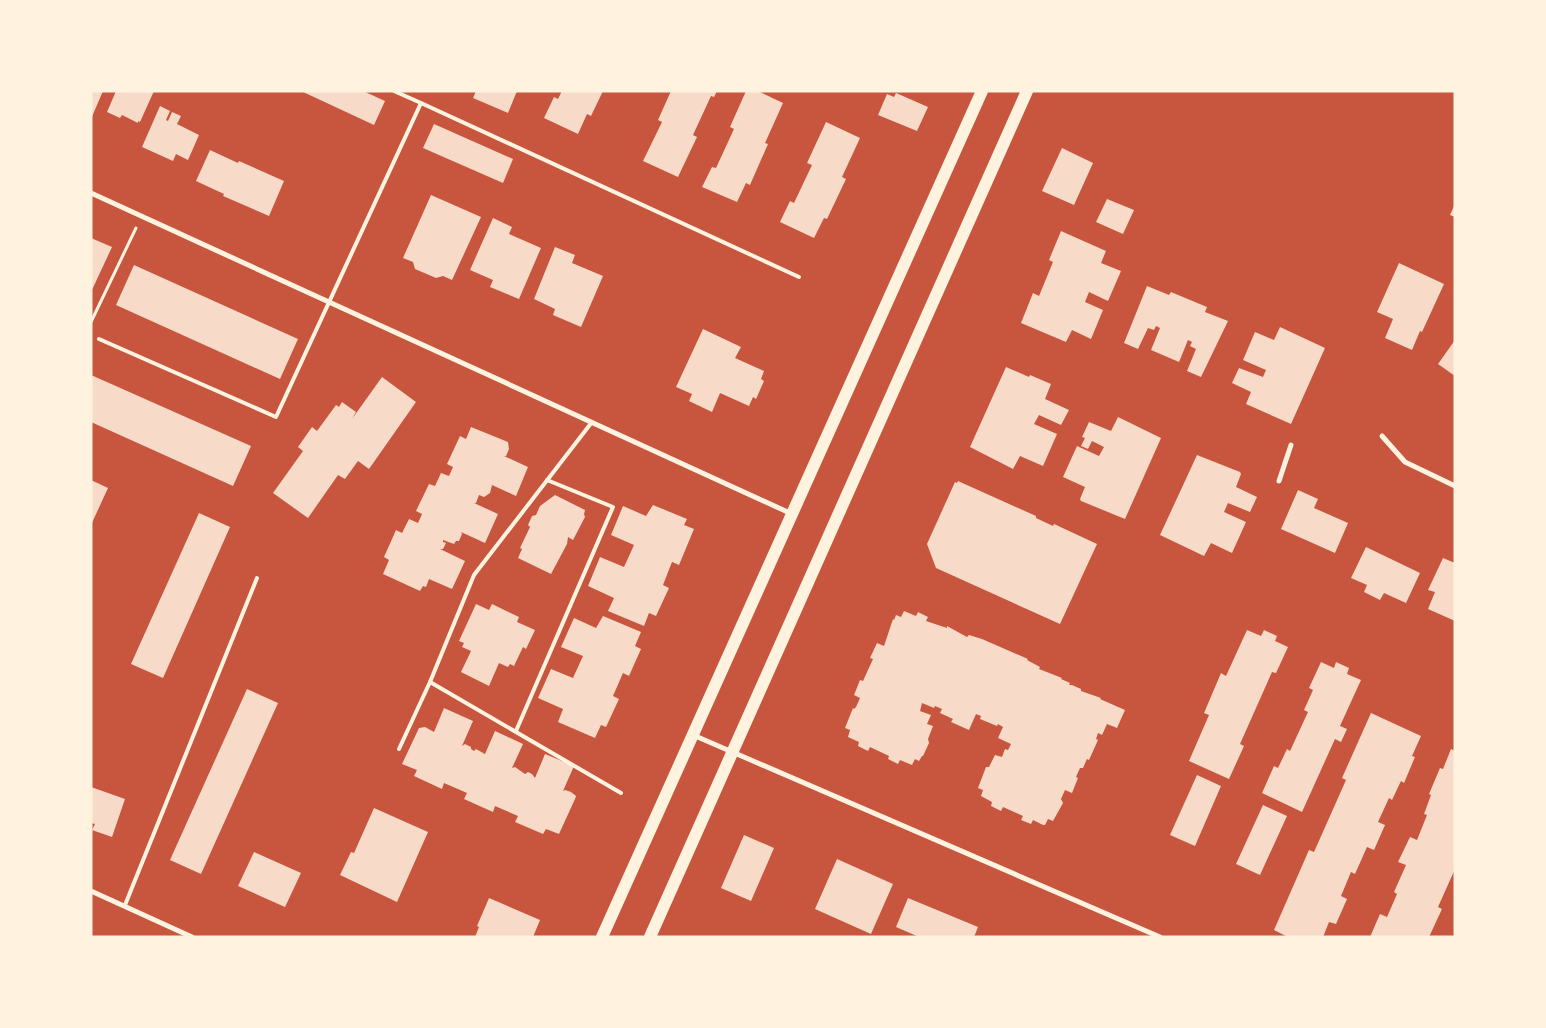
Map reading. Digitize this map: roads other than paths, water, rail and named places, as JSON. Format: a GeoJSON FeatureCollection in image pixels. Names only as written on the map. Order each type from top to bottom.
{"type":"FeatureCollection","features":[{"type":"Feature","properties":{"kind":"main road"},"geometry":{"type":"LineString","coordinates":[[602,937],[982,91]]}},
{"type":"Feature","properties":{"kind":"main road"},"geometry":{"type":"LineString","coordinates":[[650,937],[1028,91]]}},
{"type":"Feature","properties":{"kind":"street"},"geometry":{"type":"LineString","coordinates":[[91,193],[792,514]]}},
{"type":"Feature","properties":{"kind":"street"},"geometry":{"type":"LineString","coordinates":[[1382,436],[1405,462],[1455,486]]}},
{"type":"Feature","properties":{"kind":"street"},"geometry":{"type":"LineString","coordinates":[[1279,480],[1292,445]]}},
{"type":"Feature","properties":{"kind":"street"},"geometry":{"type":"LineString","coordinates":[[693,735],[1149,935],[1160,937]]}},
{"type":"Feature","properties":{"kind":"street"},"geometry":{"type":"LineString","coordinates":[[91,891],[192,937]]}},
{"type":"Feature","properties":{"kind":"lane"},"geometry":{"type":"LineString","coordinates":[[394,91],[799,277]]}},
{"type":"Feature","properties":{"kind":"lane"},"geometry":{"type":"LineString","coordinates":[[99,339],[276,417],[421,103]]}},
{"type":"Feature","properties":{"kind":"lane"},"geometry":{"type":"LineString","coordinates":[[399,748],[430,682],[474,576],[592,422]]}},
{"type":"Feature","properties":{"kind":"lane"},"geometry":{"type":"LineString","coordinates":[[516,731],[613,507],[547,480]]}},
{"type":"Feature","properties":{"kind":"lane"},"geometry":{"type":"LineString","coordinates":[[125,905],[257,578]]}},
{"type":"Feature","properties":{"kind":"lane"},"geometry":{"type":"LineString","coordinates":[[430,682],[622,793]]}}]}
